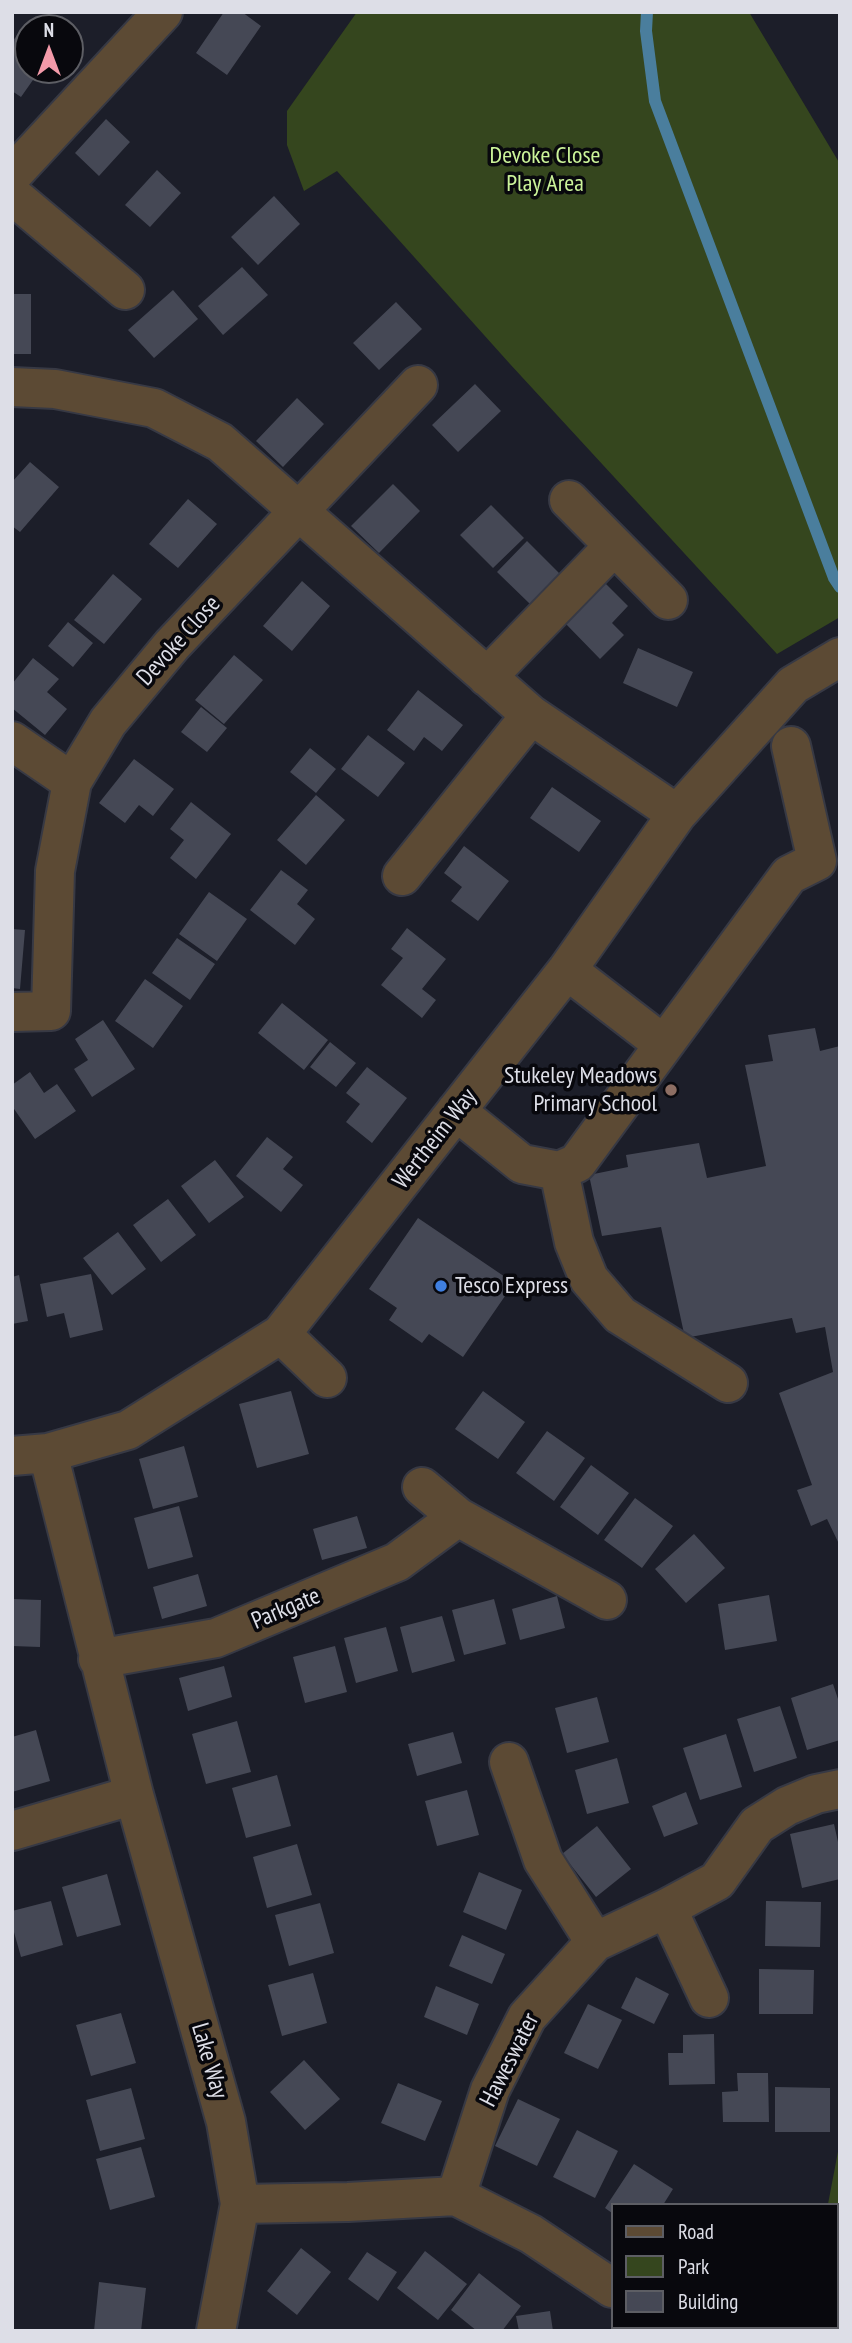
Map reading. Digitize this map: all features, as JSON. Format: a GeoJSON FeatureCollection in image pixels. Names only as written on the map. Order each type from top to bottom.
{"type":"FeatureCollection","features":[{"type":"Feature","properties":{"kind":"street"},"geometry":{"type":"LineString","coordinates":[[12,174],[163,12]]}},
{"type":"Feature","properties":{"kind":"street"},"geometry":{"type":"LineString","coordinates":[[12,195],[125,290]]}},
{"type":"Feature","properties":{"kind":"street","name":"Devoke Close"},"geometry":{"type":"LineString","coordinates":[[12,1012],[51,1011],[54,871],[72,782],[108,722],[172,645],[418,385]]}},
{"type":"Feature","properties":{"kind":"street"},"geometry":{"type":"LineString","coordinates":[[12,387],[55,389],[154,408],[220,442],[531,715],[677,814]]}},
{"type":"Feature","properties":{"kind":"street"},"geometry":{"type":"LineString","coordinates":[[569,500],[668,600]]}},
{"type":"Feature","properties":{"kind":"street"},"geometry":{"type":"LineString","coordinates":[[487,677],[614,546]]}},
{"type":"Feature","properties":{"kind":"street","name":"Wertheim Way"},"geometry":{"type":"LineString","coordinates":[[30,1455],[128,1430],[281,1334],[367,1228],[567,970],[677,814],[793,685],[840,657]]}},
{"type":"Feature","properties":{"kind":"street"},"geometry":{"type":"LineString","coordinates":[[402,876],[531,715]]}},
{"type":"Feature","properties":{"kind":"street"},"geometry":{"type":"LineString","coordinates":[[12,741],[72,782]]}},
{"type":"Feature","properties":{"kind":"street"},"geometry":{"type":"LineString","coordinates":[[456,1111],[522,1164],[559,1171],[578,1163],[789,875],[817,862],[791,746]]}},
{"type":"Feature","properties":{"kind":"street"},"geometry":{"type":"LineString","coordinates":[[567,970],[663,1044]]}},
{"type":"Feature","properties":{"kind":"street"},"geometry":{"type":"LineString","coordinates":[[559,1171],[574,1242],[589,1279],[620,1315],[728,1383]]}},
{"type":"Feature","properties":{"kind":"street"},"geometry":{"type":"LineString","coordinates":[[281,1334],[327,1377]]}},
{"type":"Feature","properties":{"kind":"street"},"geometry":{"type":"LineString","coordinates":[[12,1831],[134,1795],[98,1659],[30,1455]]}},
{"type":"Feature","properties":{"kind":"street"},"geometry":{"type":"LineString","coordinates":[[422,1487],[458,1517],[607,1600]]}},
{"type":"Feature","properties":{"kind":"street","name":"Parkgate"},"geometry":{"type":"LineString","coordinates":[[98,1659],[216,1639],[397,1562],[458,1517]]}},
{"type":"Feature","properties":{"kind":"street"},"geometry":{"type":"LineString","coordinates":[[509,1762],[543,1860],[595,1942]]}},
{"type":"Feature","properties":{"kind":"street","name":"Haweswater"},"geometry":{"type":"LineString","coordinates":[[456,2196],[490,2090],[527,2017],[595,1942],[717,1881],[757,1825],[787,1806],[840,1788]]}},
{"type":"Feature","properties":{"kind":"street","name":"Lake Way"},"geometry":{"type":"LineString","coordinates":[[134,1795],[226,2122],[240,2204],[216,2331]]}},
{"type":"Feature","properties":{"kind":"street"},"geometry":{"type":"LineString","coordinates":[[667,1908],[709,1998]]}},
{"type":"Feature","properties":{"kind":"street"},"geometry":{"type":"LineString","coordinates":[[240,2204],[456,2196],[531,2234],[610,2287]]}},
{"type":"Feature","properties":{"kind":"green space","name":"Devoke Close Play Area"},"geometry":{"type":"Polygon","coordinates":[[[357,12],[749,12],[840,164],[840,617],[777,654],[337,171],[304,191],[287,145],[287,111],[357,12]]]}},
{"type":"Feature","properties":{"kind":"green space"},"geometry":{"type":"Polygon","coordinates":[[[840,2141],[840,2272],[838,2203],[828,2203],[840,2141]]]}},
{"type":"Feature","properties":{"kind":"building"},"geometry":{"type":"Polygon","coordinates":[[[224,12],[242,12],[261,26],[227,75],[196,53],[224,12]]]}},
{"type":"Feature","properties":{"kind":"building"},"geometry":{"type":"Polygon","coordinates":[[[14,39],[14,84],[30,84],[21,97],[12,91],[14,39]]]}},
{"type":"Feature","properties":{"kind":"building"},"geometry":{"type":"Polygon","coordinates":[[[106,119],[130,142],[99,176],[75,153],[106,119]]]}},
{"type":"Feature","properties":{"kind":"building"},"geometry":{"type":"Polygon","coordinates":[[[157,170],[181,193],[150,227],[125,205],[157,170]]]}},
{"type":"Feature","properties":{"kind":"building"},"geometry":{"type":"Polygon","coordinates":[[[274,196],[300,224],[258,265],[231,237],[274,196]]]}},
{"type":"Feature","properties":{"kind":"building"},"geometry":{"type":"Polygon","coordinates":[[[242,267],[268,295],[223,335],[198,306],[242,267]]]}},
{"type":"Feature","properties":{"kind":"building"},"geometry":{"type":"Polygon","coordinates":[[[173,290],[198,319],[154,358],[128,330],[173,290]]]}},
{"type":"Feature","properties":{"kind":"building"},"geometry":{"type":"Polygon","coordinates":[[[12,294],[31,294],[31,354],[12,354],[12,294]]]}},
{"type":"Feature","properties":{"kind":"building"},"geometry":{"type":"Polygon","coordinates":[[[396,302],[422,329],[379,370],[353,343],[396,302]]]}},
{"type":"Feature","properties":{"kind":"building"},"geometry":{"type":"Polygon","coordinates":[[[475,384],[501,411],[458,452],[432,425],[475,384]]]}},
{"type":"Feature","properties":{"kind":"building"},"geometry":{"type":"Polygon","coordinates":[[[297,398],[324,424],[283,467],[256,441],[297,398]]]}},
{"type":"Feature","properties":{"kind":"building"},"geometry":{"type":"Polygon","coordinates":[[[30,462],[59,487],[20,532],[12,526],[12,482],[30,462]]]}},
{"type":"Feature","properties":{"kind":"building"},"geometry":{"type":"Polygon","coordinates":[[[393,484],[420,511],[379,553],[351,526],[393,484]]]}},
{"type":"Feature","properties":{"kind":"building"},"geometry":{"type":"Polygon","coordinates":[[[188,499],[217,524],[178,568],[149,544],[188,499]]]}},
{"type":"Feature","properties":{"kind":"building"},"geometry":{"type":"Polygon","coordinates":[[[491,505],[524,538],[493,568],[460,535],[491,505]]]}},
{"type":"Feature","properties":{"kind":"building"},"geometry":{"type":"Polygon","coordinates":[[[527,541],[560,574],[530,604],[497,572],[527,541]]]}},
{"type":"Feature","properties":{"kind":"building"},"geometry":{"type":"Polygon","coordinates":[[[113,574],[142,599],[104,644],[74,620],[113,574]]]}},
{"type":"Feature","properties":{"kind":"building"},"geometry":{"type":"Polygon","coordinates":[[[302,581],[330,606],[292,651],[263,626],[302,581]]]}},
{"type":"Feature","properties":{"kind":"building"},"geometry":{"type":"Polygon","coordinates":[[[605,583],[628,606],[612,623],[624,635],[600,659],[565,623],[605,583]]]}},
{"type":"Feature","properties":{"kind":"building"},"geometry":{"type":"Polygon","coordinates":[[[68,622],[93,643],[73,667],[48,646],[68,622]]]}},
{"type":"Feature","properties":{"kind":"building"},"geometry":{"type":"Polygon","coordinates":[[[638,648],[693,672],[677,707],[623,683],[638,648]]]}},
{"type":"Feature","properties":{"kind":"building"},"geometry":{"type":"Polygon","coordinates":[[[234,655],[263,680],[224,724],[195,700],[234,655]]]}},
{"type":"Feature","properties":{"kind":"building"},"geometry":{"type":"Polygon","coordinates":[[[33,658],[59,679],[47,692],[67,709],[45,735],[12,708],[12,684],[33,658]]]}},
{"type":"Feature","properties":{"kind":"building"},"geometry":{"type":"Polygon","coordinates":[[[418,690],[463,725],[442,751],[424,737],[414,751],[387,730],[418,690]]]}},
{"type":"Feature","properties":{"kind":"building"},"geometry":{"type":"Polygon","coordinates":[[[201,707],[227,728],[207,752],[181,732],[201,707]]]}},
{"type":"Feature","properties":{"kind":"building"},"geometry":{"type":"Polygon","coordinates":[[[368,735],[405,763],[378,797],[341,769],[368,735]]]}},
{"type":"Feature","properties":{"kind":"building"},"geometry":{"type":"Polygon","coordinates":[[[310,748],[336,769],[316,793],[290,772],[310,748]]]}},
{"type":"Feature","properties":{"kind":"building"},"geometry":{"type":"Polygon","coordinates":[[[134,759],[174,789],[153,816],[139,805],[125,823],[99,803],[134,759]]]}},
{"type":"Feature","properties":{"kind":"building"},"geometry":{"type":"Polygon","coordinates":[[[552,787],[601,821],[579,852],[530,818],[552,787]]]}},
{"type":"Feature","properties":{"kind":"building"},"geometry":{"type":"Polygon","coordinates":[[[316,795],[345,820],[306,865],[277,840],[316,795]]]}},
{"type":"Feature","properties":{"kind":"building"},"geometry":{"type":"Polygon","coordinates":[[[191,802],[231,834],[196,879],[170,858],[184,840],[170,829],[191,802]]]}},
{"type":"Feature","properties":{"kind":"building"},"geometry":{"type":"Polygon","coordinates":[[[464,846],[509,881],[478,921],[451,901],[462,887],[444,873],[464,846]]]}},
{"type":"Feature","properties":{"kind":"building"},"geometry":{"type":"Polygon","coordinates":[[[281,870],[308,890],[297,904],[315,919],[295,945],[250,910],[281,870]]]}},
{"type":"Feature","properties":{"kind":"building"},"geometry":{"type":"Polygon","coordinates":[[[209,892],[247,919],[217,961],[179,934],[209,892]]]}},
{"type":"Feature","properties":{"kind":"building"},"geometry":{"type":"Polygon","coordinates":[[[407,928],[446,959],[422,989],[436,1000],[422,1018],[381,985],[403,958],[391,949],[407,928]]]}},
{"type":"Feature","properties":{"kind":"building"},"geometry":{"type":"Polygon","coordinates":[[[12,929],[25,930],[20,989],[12,988],[12,929]]]}},
{"type":"Feature","properties":{"kind":"building"},"geometry":{"type":"Polygon","coordinates":[[[177,938],[215,964],[190,1000],[152,973],[177,938]]]}},
{"type":"Feature","properties":{"kind":"building"},"geometry":{"type":"Polygon","coordinates":[[[145,979],[183,1006],[153,1048],[115,1021],[145,979]]]}},
{"type":"Feature","properties":{"kind":"building"},"geometry":{"type":"Polygon","coordinates":[[[282,1003],[328,1040],[304,1070],[258,1033],[282,1003]]]}},
{"type":"Feature","properties":{"kind":"building"},"geometry":{"type":"Polygon","coordinates":[[[103,1020],[135,1069],[92,1097],[74,1069],[88,1060],[75,1039],[103,1020]]]}},
{"type":"Feature","properties":{"kind":"building"},"geometry":{"type":"Polygon","coordinates":[[[815,1028],[820,1051],[840,1046],[840,1546],[827,1519],[811,1526],[797,1490],[812,1485],[779,1393],[833,1372],[825,1327],[796,1333],[792,1318],[685,1338],[661,1227],[602,1236],[589,1175],[628,1167],[626,1155],[699,1143],[707,1178],[766,1166],[745,1065],[773,1061],[768,1035],[815,1028]]]}},
{"type":"Feature","properties":{"kind":"building"},"geometry":{"type":"Polygon","coordinates":[[[330,1042],[356,1063],[336,1087],[310,1067],[330,1042]]]}},
{"type":"Feature","properties":{"kind":"building"},"geometry":{"type":"Polygon","coordinates":[[[367,1067],[407,1098],[372,1143],[346,1122],[360,1104],[346,1093],[367,1067]]]}},
{"type":"Feature","properties":{"kind":"building"},"geometry":{"type":"Polygon","coordinates":[[[30,1072],[44,1093],[57,1084],[76,1111],[35,1139],[12,1106],[12,1085],[30,1072]]]}},
{"type":"Feature","properties":{"kind":"building"},"geometry":{"type":"Polygon","coordinates":[[[267,1137],[293,1157],[283,1169],[303,1185],[281,1212],[236,1176],[267,1137]]]}},
{"type":"Feature","properties":{"kind":"building"},"geometry":{"type":"Polygon","coordinates":[[[215,1160],[244,1197],[209,1223],[181,1186],[215,1160]]]}},
{"type":"Feature","properties":{"kind":"building"},"geometry":{"type":"Polygon","coordinates":[[[168,1199],[196,1235],[161,1262],[133,1225],[168,1199]]]}},
{"type":"Feature","properties":{"kind":"building","name":"Tesco Express"},"geometry":{"type":"Polygon","coordinates":[[[418,1218],[514,1283],[463,1357],[429,1334],[422,1343],[389,1320],[397,1308],[369,1289],[418,1218]]]}},
{"type":"Feature","properties":{"kind":"building"},"geometry":{"type":"Polygon","coordinates":[[[118,1232],[146,1269],[112,1295],[83,1258],[118,1232]]]}},
{"type":"Feature","properties":{"kind":"building"},"geometry":{"type":"Polygon","coordinates":[[[91,1274],[103,1330],[70,1338],[64,1313],[47,1317],[40,1284],[91,1274]]]}},
{"type":"Feature","properties":{"kind":"building"},"geometry":{"type":"Polygon","coordinates":[[[19,1275],[28,1321],[12,1324],[12,1277],[19,1275]]]}},
{"type":"Feature","properties":{"kind":"building"},"geometry":{"type":"Polygon","coordinates":[[[291,1391],[309,1454],[257,1468],[239,1404],[291,1391]]]}},
{"type":"Feature","properties":{"kind":"building"},"geometry":{"type":"Polygon","coordinates":[[[483,1391],[525,1422],[498,1459],[455,1429],[483,1391]]]}},
{"type":"Feature","properties":{"kind":"building"},"geometry":{"type":"Polygon","coordinates":[[[547,1431],[585,1458],[554,1501],[516,1473],[547,1431]]]}},
{"type":"Feature","properties":{"kind":"building"},"geometry":{"type":"Polygon","coordinates":[[[184,1446],[198,1497],[153,1509],[139,1459],[184,1446]]]}},
{"type":"Feature","properties":{"kind":"building"},"geometry":{"type":"Polygon","coordinates":[[[591,1465],[629,1493],[598,1535],[560,1507],[591,1465]]]}},
{"type":"Feature","properties":{"kind":"building"},"geometry":{"type":"Polygon","coordinates":[[[635,1498],[673,1526],[642,1568],[604,1540],[635,1498]]]}},
{"type":"Feature","properties":{"kind":"building"},"geometry":{"type":"Polygon","coordinates":[[[179,1506],[193,1557],[148,1569],[134,1518],[179,1506]]]}},
{"type":"Feature","properties":{"kind":"building"},"geometry":{"type":"Polygon","coordinates":[[[357,1516],[367,1548],[322,1560],[313,1529],[357,1516]]]}},
{"type":"Feature","properties":{"kind":"building"},"geometry":{"type":"Polygon","coordinates":[[[694,1534],[725,1568],[686,1603],[655,1569],[694,1534]]]}},
{"type":"Feature","properties":{"kind":"building"},"geometry":{"type":"Polygon","coordinates":[[[198,1574],[207,1606],[162,1619],[153,1587],[198,1574]]]}},
{"type":"Feature","properties":{"kind":"building"},"geometry":{"type":"Polygon","coordinates":[[[769,1595],[777,1641],[725,1650],[718,1604],[769,1595]]]}},
{"type":"Feature","properties":{"kind":"building"},"geometry":{"type":"Polygon","coordinates":[[[557,1596],[565,1628],[520,1640],[512,1609],[557,1596]]]}},
{"type":"Feature","properties":{"kind":"building"},"geometry":{"type":"Polygon","coordinates":[[[12,1599],[41,1600],[40,1647],[12,1646],[12,1599]]]}},
{"type":"Feature","properties":{"kind":"building"},"geometry":{"type":"Polygon","coordinates":[[[494,1599],[506,1644],[464,1655],[452,1610],[494,1599]]]}},
{"type":"Feature","properties":{"kind":"building"},"geometry":{"type":"Polygon","coordinates":[[[442,1616],[455,1661],[412,1673],[400,1627],[442,1616]]]}},
{"type":"Feature","properties":{"kind":"building"},"geometry":{"type":"Polygon","coordinates":[[[386,1627],[398,1671],[356,1683],[344,1638],[386,1627]]]}},
{"type":"Feature","properties":{"kind":"building"},"geometry":{"type":"Polygon","coordinates":[[[335,1646],[347,1692],[305,1703],[293,1657],[335,1646]]]}},
{"type":"Feature","properties":{"kind":"building"},"geometry":{"type":"Polygon","coordinates":[[[224,1666],[232,1697],[188,1711],[179,1678],[224,1666]]]}},
{"type":"Feature","properties":{"kind":"building"},"geometry":{"type":"Polygon","coordinates":[[[833,1684],[840,1705],[840,1740],[807,1750],[791,1698],[833,1684]]]}},
{"type":"Feature","properties":{"kind":"building"},"geometry":{"type":"Polygon","coordinates":[[[597,1697],[609,1742],[567,1753],[555,1708],[597,1697]]]}},
{"type":"Feature","properties":{"kind":"building"},"geometry":{"type":"Polygon","coordinates":[[[780,1706],[797,1758],[754,1772],[737,1719],[780,1706]]]}},
{"type":"Feature","properties":{"kind":"building"},"geometry":{"type":"Polygon","coordinates":[[[237,1721],[251,1772],[206,1784],[192,1734],[237,1721]]]}},
{"type":"Feature","properties":{"kind":"building"},"geometry":{"type":"Polygon","coordinates":[[[36,1730],[50,1781],[12,1792],[12,1737],[36,1730]]]}},
{"type":"Feature","properties":{"kind":"building"},"geometry":{"type":"Polygon","coordinates":[[[453,1732],[462,1763],[417,1776],[408,1744],[453,1732]]]}},
{"type":"Feature","properties":{"kind":"building"},"geometry":{"type":"Polygon","coordinates":[[[726,1734],[742,1787],[700,1800],[683,1748],[726,1734]]]}},
{"type":"Feature","properties":{"kind":"building"},"geometry":{"type":"Polygon","coordinates":[[[617,1758],[629,1803],[587,1814],[575,1770],[617,1758]]]}},
{"type":"Feature","properties":{"kind":"building"},"geometry":{"type":"Polygon","coordinates":[[[277,1775],[291,1826],[246,1838],[232,1788],[277,1775]]]}},
{"type":"Feature","properties":{"kind":"building"},"geometry":{"type":"Polygon","coordinates":[[[467,1790],[479,1835],[437,1846],[425,1801],[467,1790]]]}},
{"type":"Feature","properties":{"kind":"building"},"geometry":{"type":"Polygon","coordinates":[[[686,1792],[698,1824],[664,1837],[652,1806],[686,1792]]]}},
{"type":"Feature","properties":{"kind":"building"},"geometry":{"type":"Polygon","coordinates":[[[834,1824],[840,1851],[840,1879],[802,1888],[790,1834],[834,1824]]]}},
{"type":"Feature","properties":{"kind":"building"},"geometry":{"type":"Polygon","coordinates":[[[597,1826],[631,1869],[596,1897],[562,1854],[597,1826]]]}},
{"type":"Feature","properties":{"kind":"building"},"geometry":{"type":"Polygon","coordinates":[[[297,1844],[312,1895],[267,1908],[253,1857],[297,1844]]]}},
{"type":"Feature","properties":{"kind":"building"},"geometry":{"type":"Polygon","coordinates":[[[479,1872],[522,1890],[506,1930],[463,1912],[479,1872]]]}},
{"type":"Feature","properties":{"kind":"building"},"geometry":{"type":"Polygon","coordinates":[[[107,1874],[121,1925],[77,1937],[62,1887],[107,1874]]]}},
{"type":"Feature","properties":{"kind":"building"},"geometry":{"type":"Polygon","coordinates":[[[51,1901],[63,1945],[21,1957],[12,1925],[12,1911],[51,1901]]]}},
{"type":"Feature","properties":{"kind":"building"},"geometry":{"type":"Polygon","coordinates":[[[766,1901],[821,1902],[820,1947],[765,1946],[766,1901]]]}},
{"type":"Feature","properties":{"kind":"building"},"geometry":{"type":"Polygon","coordinates":[[[320,1903],[334,1953],[289,1966],[275,1915],[320,1903]]]}},
{"type":"Feature","properties":{"kind":"building"},"geometry":{"type":"Polygon","coordinates":[[[462,1935],[505,1954],[492,1984],[449,1966],[462,1935]]]}},
{"type":"Feature","properties":{"kind":"building"},"geometry":{"type":"Polygon","coordinates":[[[759,1969],[814,1970],[813,2014],[759,2014],[759,1969]]]}},
{"type":"Feature","properties":{"kind":"building"},"geometry":{"type":"Polygon","coordinates":[[[313,1973],[327,2023],[282,2036],[268,1985],[313,1973]]]}},
{"type":"Feature","properties":{"kind":"building"},"geometry":{"type":"Polygon","coordinates":[[[636,1977],[669,1994],[654,2024],[621,2008],[636,1977]]]}},
{"type":"Feature","properties":{"kind":"building"},"geometry":{"type":"Polygon","coordinates":[[[436,1986],[479,2004],[467,2035],[424,2017],[436,1986]]]}},
{"type":"Feature","properties":{"kind":"building"},"geometry":{"type":"Polygon","coordinates":[[[588,2004],[622,2020],[598,2069],[564,2053],[588,2004]]]}},
{"type":"Feature","properties":{"kind":"building"},"geometry":{"type":"Polygon","coordinates":[[[121,2013],[136,2063],[91,2076],[76,2025],[121,2013]]]}},
{"type":"Feature","properties":{"kind":"building"},"geometry":{"type":"Polygon","coordinates":[[[714,2034],[715,2084],[669,2085],[668,2053],[683,2053],[683,2035],[714,2034]]]}},
{"type":"Feature","properties":{"kind":"building"},"geometry":{"type":"Polygon","coordinates":[[[304,2060],[340,2099],[305,2130],[270,2092],[304,2060]]]}},
{"type":"Feature","properties":{"kind":"building"},"geometry":{"type":"Polygon","coordinates":[[[737,2073],[768,2073],[769,2122],[723,2122],[722,2092],[738,2091],[737,2073]]]}},
{"type":"Feature","properties":{"kind":"building"},"geometry":{"type":"Polygon","coordinates":[[[398,2083],[442,2101],[425,2141],[381,2123],[398,2083]]]}},
{"type":"Feature","properties":{"kind":"building"},"geometry":{"type":"Polygon","coordinates":[[[775,2087],[830,2088],[830,2132],[775,2132],[775,2087]]]}},
{"type":"Feature","properties":{"kind":"building"},"geometry":{"type":"Polygon","coordinates":[[[131,2088],[145,2139],[100,2151],[86,2100],[131,2088]]]}},
{"type":"Feature","properties":{"kind":"building"},"geometry":{"type":"Polygon","coordinates":[[[518,2099],[560,2119],[537,2166],[495,2146],[518,2099]]]}},
{"type":"Feature","properties":{"kind":"building"},"geometry":{"type":"Polygon","coordinates":[[[577,2130],[618,2151],[595,2198],[553,2177],[577,2130]]]}},
{"type":"Feature","properties":{"kind":"building"},"geometry":{"type":"Polygon","coordinates":[[[141,2147],[155,2197],[110,2210],[96,2159],[141,2147]]]}},
{"type":"Feature","properties":{"kind":"building"},"geometry":{"type":"Polygon","coordinates":[[[634,2164],[673,2189],[664,2203],[610,2203],[610,2212],[605,2208],[634,2164]]]}},
{"type":"Feature","properties":{"kind":"building"},"geometry":{"type":"Polygon","coordinates":[[[301,2248],[331,2272],[297,2315],[267,2291],[301,2248]]]}},
{"type":"Feature","properties":{"kind":"building"},"geometry":{"type":"Polygon","coordinates":[[[425,2251],[467,2284],[438,2320],[397,2288],[425,2251]]]}},
{"type":"Feature","properties":{"kind":"building"},"geometry":{"type":"Polygon","coordinates":[[[367,2252],[397,2272],[378,2301],[348,2279],[367,2252]]]}},
{"type":"Feature","properties":{"kind":"building"},"geometry":{"type":"Polygon","coordinates":[[[479,2273],[521,2306],[502,2331],[477,2331],[451,2310],[479,2273]]]}},
{"type":"Feature","properties":{"kind":"building"},"geometry":{"type":"Polygon","coordinates":[[[99,2282],[146,2288],[141,2331],[94,2331],[99,2282]]]}},
{"type":"Feature","properties":{"kind":"building"},"geometry":{"type":"Polygon","coordinates":[[[550,2311],[553,2331],[519,2331],[516,2316],[550,2311]]]}},
{"type":"Feature","properties":{"kind":"building"},"geometry":{"type":"Polygon","coordinates":[[[748,2329],[806,2331],[750,2331],[748,2329]]]}},
{"type":"Feature","properties":{"kind":"waterway"},"geometry":{"type":"LineString","coordinates":[[647,12],[646,31],[655,101],[834,578],[840,587]]}},
{"type":"Feature","properties":{"kind":"place","name":"Stukeley Meadows Primary School"},"geometry":{"type":"Point","coordinates":[671,1090]}},
{"type":"Feature","properties":{"kind":"place","name":"Tesco Express"},"geometry":{"type":"Point","coordinates":[441,1286]}}]}
